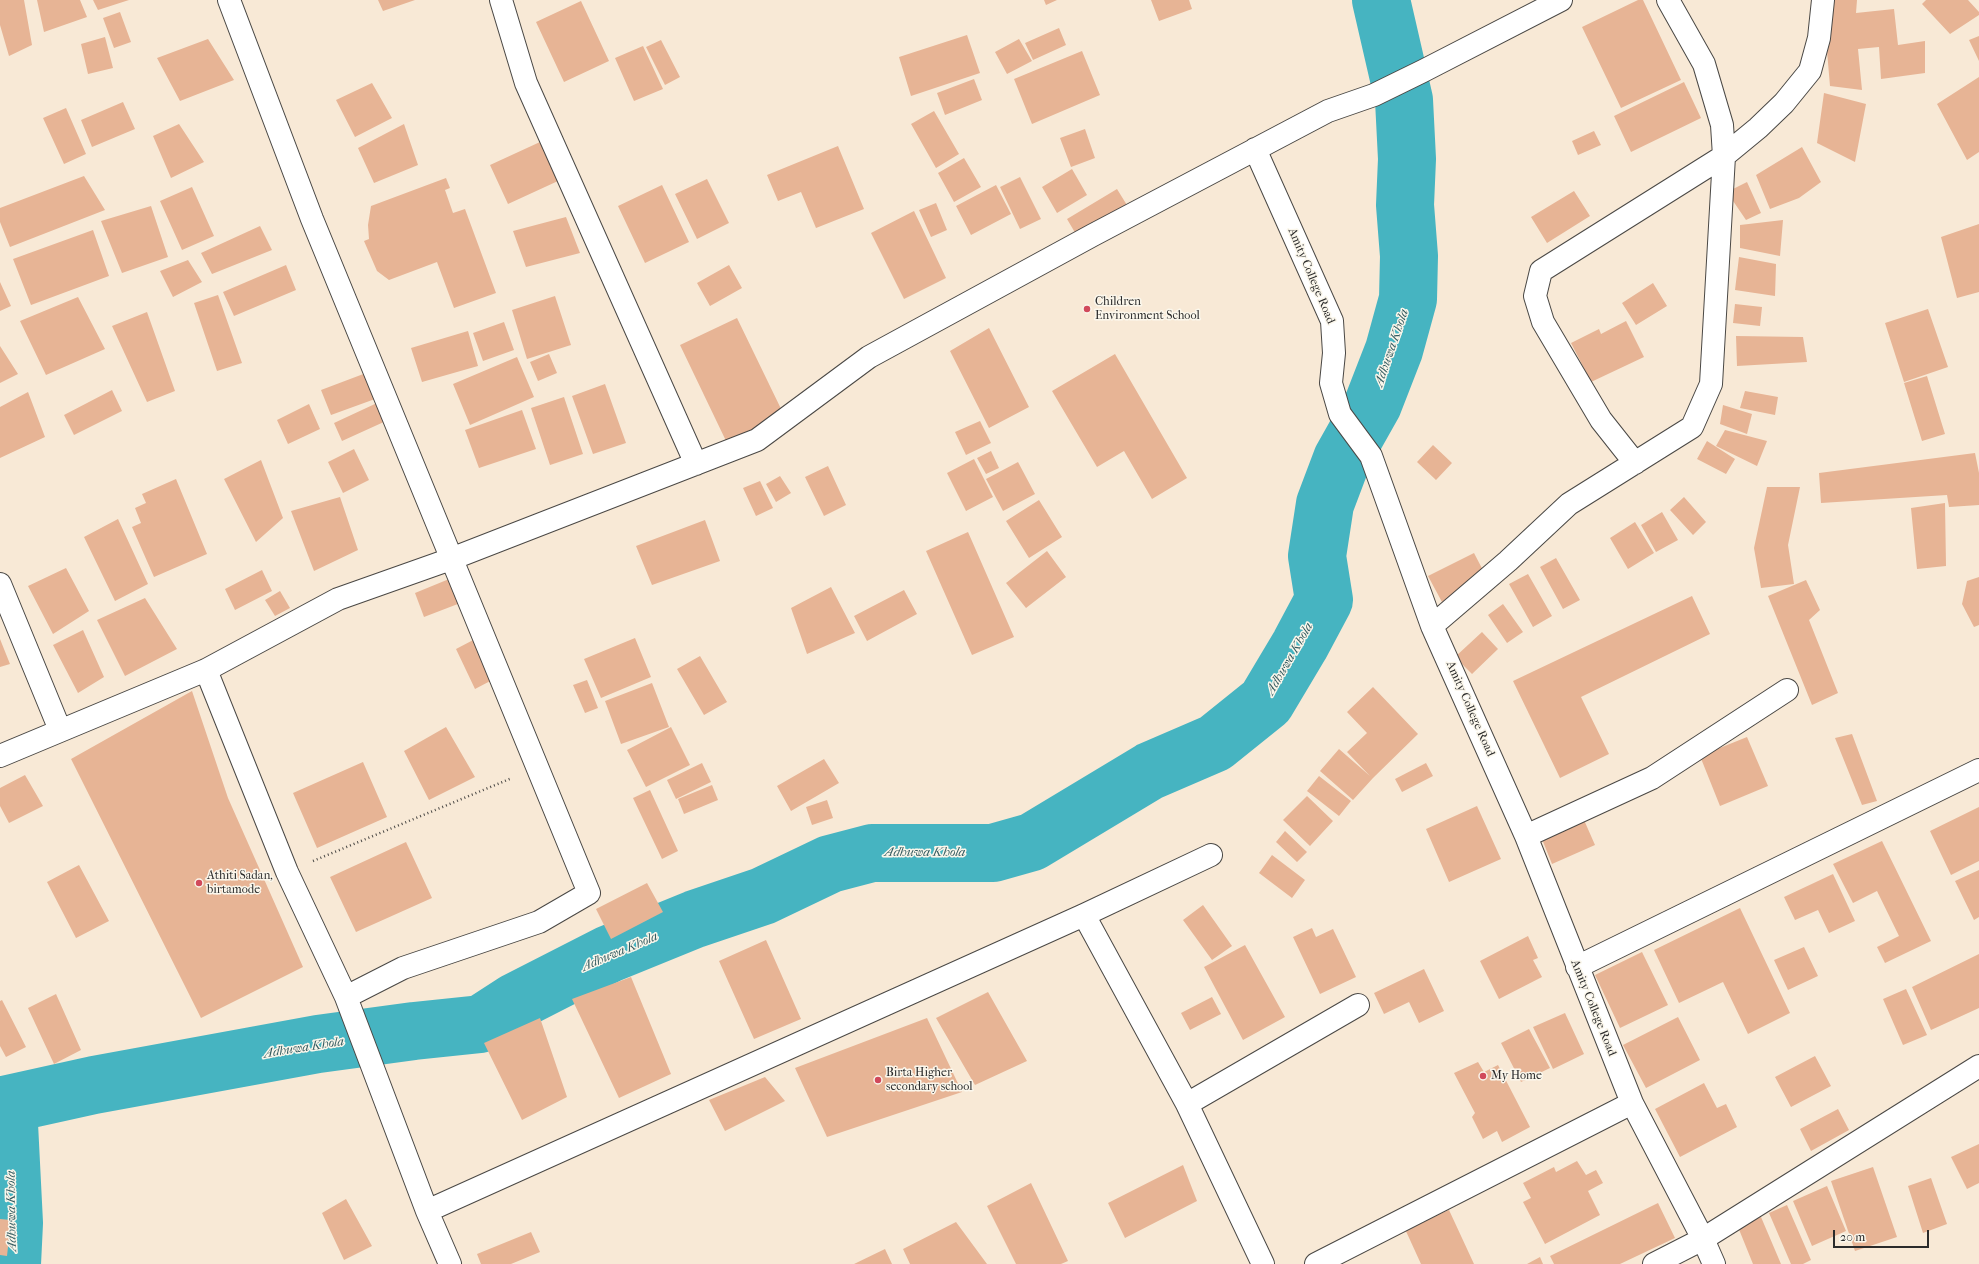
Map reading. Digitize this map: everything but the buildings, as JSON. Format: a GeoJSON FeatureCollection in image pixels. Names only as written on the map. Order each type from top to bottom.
{"type":"FeatureCollection","features":[{"type":"Feature","properties":{"kind":"street"},"geometry":{"type":"LineString","coordinates":[[229,0],[312,219],[589,893],[539,922],[403,968],[346,997]]}},
{"type":"Feature","properties":{"kind":"street"},"geometry":{"type":"LineString","coordinates":[[501,0],[526,83],[696,464]]}},
{"type":"Feature","properties":{"kind":"street"},"geometry":{"type":"LineString","coordinates":[[0,756],[206,670],[338,600],[451,559],[757,440],[869,357],[1093,235],[1328,111],[1374,95],[1561,0]]}},
{"type":"Feature","properties":{"kind":"street"},"geometry":{"type":"LineString","coordinates":[[1432,626],[1508,561],[1569,504],[1692,427],[1711,384],[1724,156],[1722,125],[1704,64],[1668,0]]}},
{"type":"Feature","properties":{"kind":"street"},"geometry":{"type":"LineString","coordinates":[[1634,463],[1601,420],[1543,322],[1535,296],[1541,271],[1724,156],[1758,128],[1784,103],[1810,71],[1819,38],[1823,0]]}},
{"type":"Feature","properties":{"kind":"street","name":"Amity College Road"},"geometry":{"type":"LineString","coordinates":[[1255,149],[1332,321],[1334,353],[1331,383],[1340,414],[1371,456],[1432,626],[1526,836],[1632,1103],[1704,1239],[1714,1264]]}},
{"type":"Feature","properties":{"kind":"street"},"geometry":{"type":"LineString","coordinates":[[0,584],[60,730]]}},
{"type":"Feature","properties":{"kind":"street"},"geometry":{"type":"LineString","coordinates":[[206,670],[287,872],[346,997],[427,1211],[450,1264]]}},
{"type":"Feature","properties":{"kind":"street"},"geometry":{"type":"LineString","coordinates":[[1526,836],[1652,778],[1787,690]]}},
{"type":"Feature","properties":{"kind":"street"},"geometry":{"type":"LineString","coordinates":[[1577,967],[1979,770]]}},
{"type":"Feature","properties":{"kind":"street"},"geometry":{"type":"LineString","coordinates":[[427,1211],[1084,915],[1211,855]]}},
{"type":"Feature","properties":{"kind":"street"},"geometry":{"type":"LineString","coordinates":[[1084,915],[1187,1104],[1263,1264]]}},
{"type":"Feature","properties":{"kind":"street"},"geometry":{"type":"LineString","coordinates":[[1187,1104],[1358,1005]]}},
{"type":"Feature","properties":{"kind":"street"},"geometry":{"type":"LineString","coordinates":[[1654,1264],[1704,1239],[1979,1066]]}},
{"type":"Feature","properties":{"kind":"street"},"geometry":{"type":"LineString","coordinates":[[1316,1264],[1632,1103]]}},
{"type":"Feature","properties":{"kind":"path"},"geometry":{"type":"LineString","coordinates":[[287,872],[537,768]]}},
{"type":"Feature","properties":{"kind":"waterway","name":"Adhuwa Khola"},"geometry":{"type":"LineString","coordinates":[[12,1264],[14,1223],[8,1104],[94,1085],[318,1044],[414,1031],[481,1024],[515,1002],[609,954],[695,919],[763,896],[830,864],[872,853],[993,853],[1032,842],[1150,771],[1215,743],[1266,702],[1300,645],[1324,600],[1317,556],[1325,504],[1342,459],[1373,404],[1394,350],[1408,299],[1409,256],[1405,205],[1407,159],[1404,100],[1381,0]]}},
{"type":"Feature","properties":{"kind":"place","name":"Children Environment School"},"geometry":{"type":"Point","coordinates":[1087,309]}},
{"type":"Feature","properties":{"kind":"place","name":"Athiti Sadan, birtamode"},"geometry":{"type":"Point","coordinates":[199,883]}},
{"type":"Feature","properties":{"kind":"place","name":"My Home"},"geometry":{"type":"Point","coordinates":[1483,1076]}},
{"type":"Feature","properties":{"kind":"place","name":"Birta Higher secondary school"},"geometry":{"type":"Point","coordinates":[878,1080]}}]}
